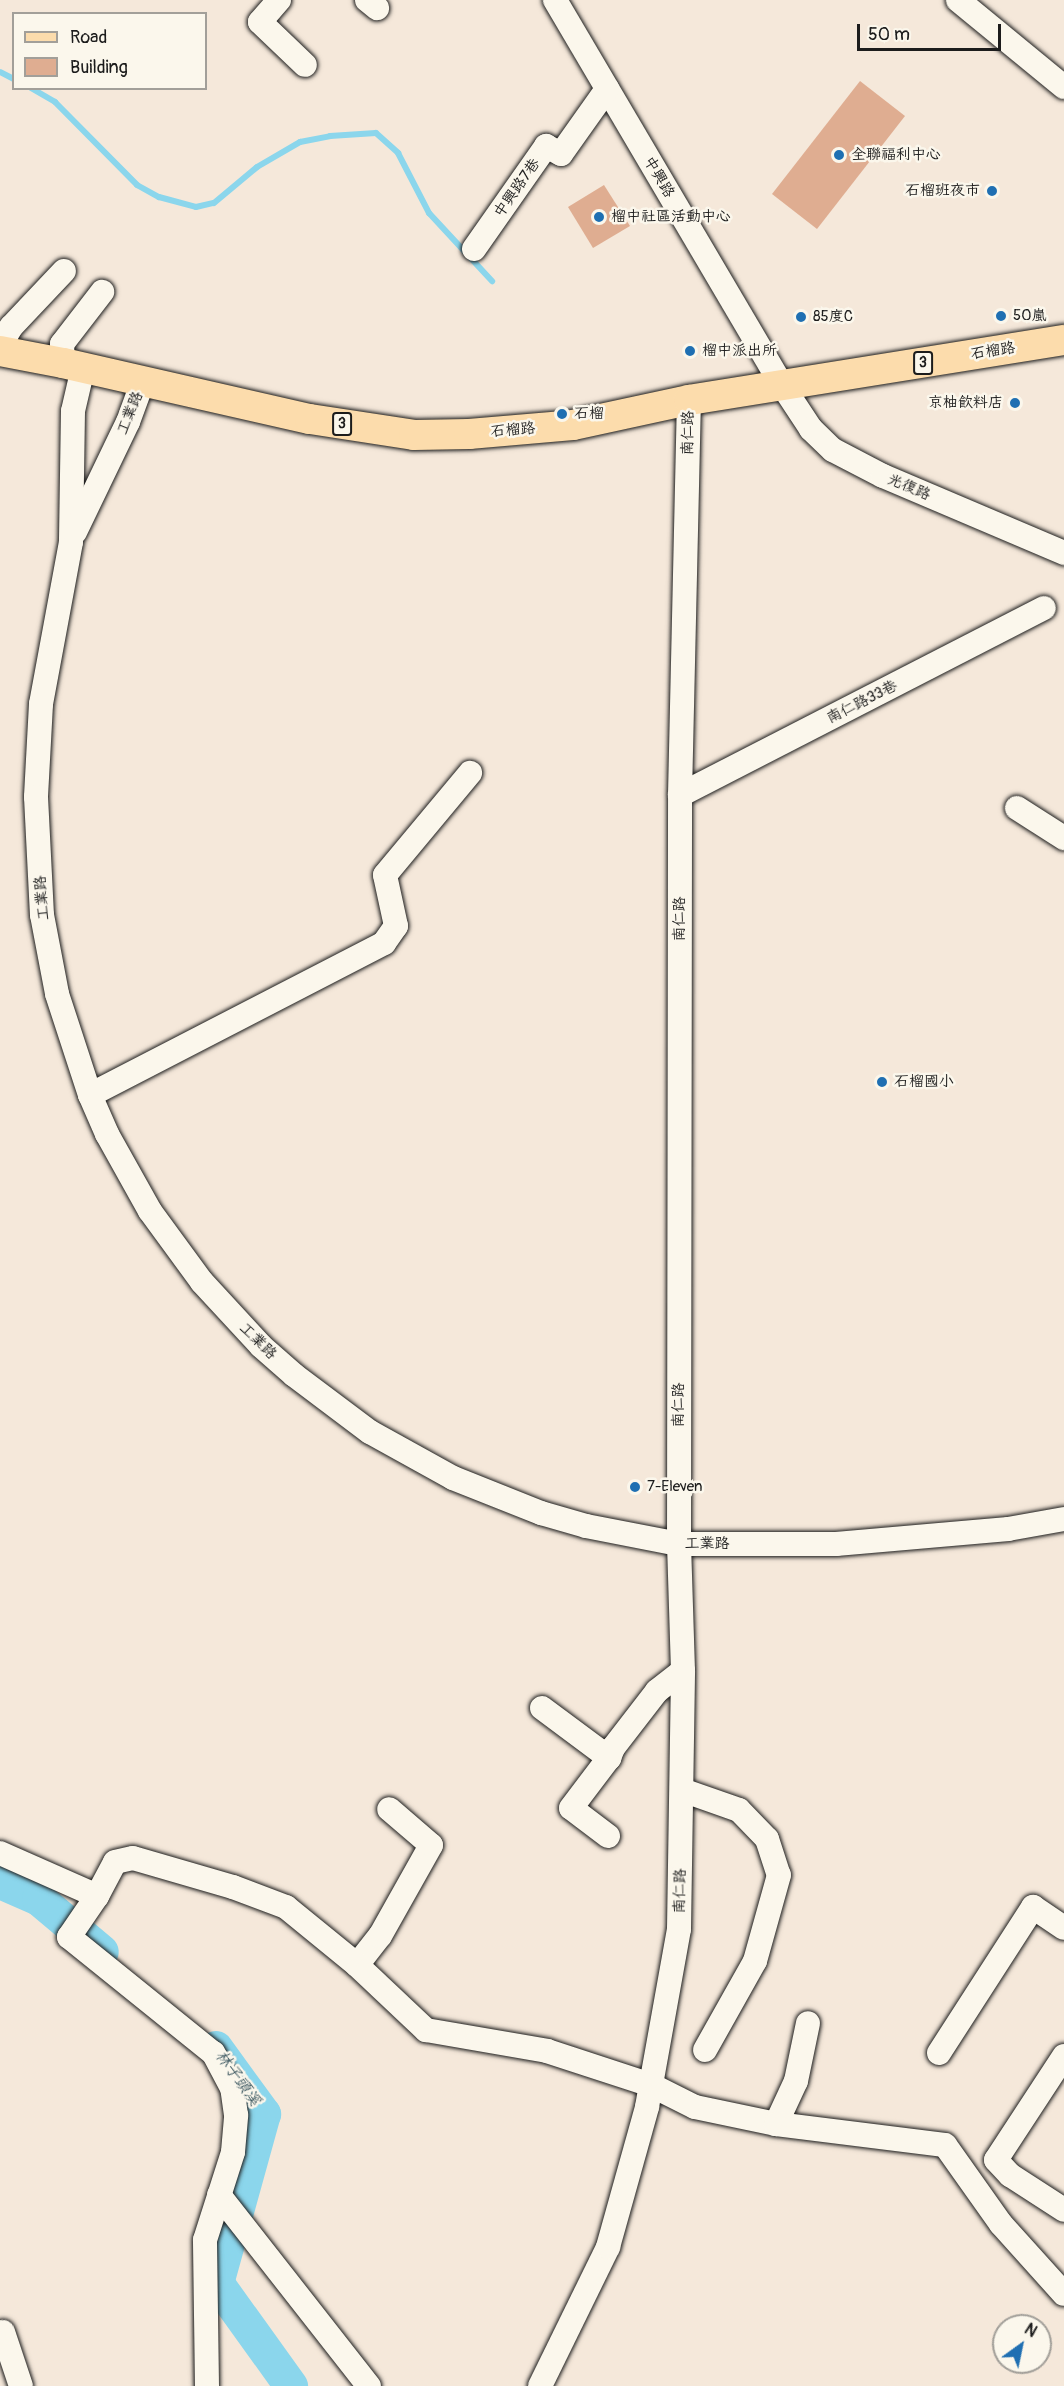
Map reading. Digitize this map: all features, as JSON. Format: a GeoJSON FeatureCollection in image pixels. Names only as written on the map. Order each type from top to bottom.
{"type":"FeatureCollection","features":[{"type":"Feature","properties":{"kind":"main road","name":"石榴路"},"geometry":{"type":"LineString","coordinates":[[0,351],[73,365],[310,419],[414,435],[469,434],[573,425],[689,400],[1064,340]]}},
{"type":"Feature","properties":{"kind":"street"},"geometry":{"type":"LineString","coordinates":[[279,0],[260,22],[305,65]]}},
{"type":"Feature","properties":{"kind":"street","name":"中興路"},"geometry":{"type":"LineString","coordinates":[[555,0],[782,385]]}},
{"type":"Feature","properties":{"kind":"street"},"geometry":{"type":"LineString","coordinates":[[958,0],[1064,87]]}},
{"type":"Feature","properties":{"kind":"street","name":"中興路7巷"},"geometry":{"type":"LineString","coordinates":[[474,249],[546,146],[561,154],[607,89]]}},
{"type":"Feature","properties":{"kind":"street"},"geometry":{"type":"LineString","coordinates":[[0,346],[11,327],[64,271]]}},
{"type":"Feature","properties":{"kind":"street","name":"工業路"},"geometry":{"type":"LineString","coordinates":[[102,292],[62,344],[73,365],[71,542],[41,704],[36,797],[42,915],[57,994],[90,1095],[128,1173],[175,1247],[261,1346],[331,1405],[411,1456],[496,1497],[586,1526],[679,1544],[836,1544],[1008,1528],[1064,1519]]}},
{"type":"Feature","properties":{"kind":"street","name":"工業路"},"geometry":{"type":"LineString","coordinates":[[71,542],[128,422],[143,381]]}},
{"type":"Feature","properties":{"kind":"street","name":"光復路"},"geometry":{"type":"LineString","coordinates":[[782,385],[811,429],[833,450],[883,476],[1064,553]]}},
{"type":"Feature","properties":{"kind":"street","name":"南仁路"},"geometry":{"type":"LineString","coordinates":[[540,2386],[608,2247],[651,2085],[679,1929],[683,1671],[679,1544],[680,795],[689,400]]}},
{"type":"Feature","properties":{"kind":"street","name":"南仁路33巷"},"geometry":{"type":"LineString","coordinates":[[680,795],[1044,608]]}},
{"type":"Feature","properties":{"kind":"street"},"geometry":{"type":"LineString","coordinates":[[90,1095],[384,943],[396,926],[385,875],[470,773]]}},
{"type":"Feature","properties":{"kind":"street"},"geometry":{"type":"LineString","coordinates":[[1017,808],[1064,838]]}},
{"type":"Feature","properties":{"kind":"street"},"geometry":{"type":"LineString","coordinates":[[608,1836],[571,1808],[657,1691],[683,1671]]}},
{"type":"Feature","properties":{"kind":"street"},"geometry":{"type":"LineString","coordinates":[[543,1708],[609,1758]]}},
{"type":"Feature","properties":{"kind":"street"},"geometry":{"type":"LineString","coordinates":[[682,1790],[739,1810],[767,1839],[779,1875],[755,1961],[705,2050]]}},
{"type":"Feature","properties":{"kind":"street"},"geometry":{"type":"LineString","coordinates":[[357,1965],[380,1936],[431,1845],[389,1809]]}},
{"type":"Feature","properties":{"kind":"street"},"geometry":{"type":"LineString","coordinates":[[0,1853],[97,1896]]}},
{"type":"Feature","properties":{"kind":"street"},"geometry":{"type":"LineString","coordinates":[[207,2386],[205,2240],[233,2152],[236,2115],[232,2088],[213,2053],[69,1937],[97,1896],[115,1862],[133,1858],[233,1887],[286,1906],[357,1965],[426,2030],[547,2051],[651,2085],[695,2107],[776,2124],[945,2145],[1001,2224],[1064,2294]]}},
{"type":"Feature","properties":{"kind":"street"},"geometry":{"type":"LineString","coordinates":[[939,2053],[1033,1907],[1064,1928]]}},
{"type":"Feature","properties":{"kind":"street"},"geometry":{"type":"LineString","coordinates":[[776,2124],[796,2081],[808,2023]]}},
{"type":"Feature","properties":{"kind":"street"},"geometry":{"type":"LineString","coordinates":[[1064,2056],[996,2160],[1010,2175],[1064,2210]]}},
{"type":"Feature","properties":{"kind":"street"},"geometry":{"type":"LineString","coordinates":[[219,2195],[369,2386]]}},
{"type":"Feature","properties":{"kind":"street"},"geometry":{"type":"LineString","coordinates":[[3,2332],[21,2386]]}},
{"type":"Feature","properties":{"kind":"building","name":"全聯福利中心"},"geometry":{"type":"Polygon","coordinates":[[[860,81],[905,116],[817,229],[772,194],[860,81]]]}},
{"type":"Feature","properties":{"kind":"building","name":"榴中社區活動中心"},"geometry":{"type":"Polygon","coordinates":[[[604,185],[630,226],[593,248],[568,207],[604,185]]]}},
{"type":"Feature","properties":{"kind":"waterway"},"geometry":{"type":"LineString","coordinates":[[0,72],[12,78]]}},
{"type":"Feature","properties":{"kind":"waterway"},"geometry":{"type":"LineString","coordinates":[[34,90],[55,102],[137,185],[159,197],[196,207],[214,203],[257,167],[300,142],[330,136],[376,133],[398,153],[429,213],[492,281]]}},
{"type":"Feature","properties":{"kind":"waterway","name":"林子頭溪"},"geometry":{"type":"LineString","coordinates":[[0,1882],[39,1899],[102,1952]]}},
{"type":"Feature","properties":{"kind":"waterway","name":"林子頭溪"},"geometry":{"type":"LineString","coordinates":[[216,2048],[264,2114],[217,2283],[291,2386]]}},
{"type":"Feature","properties":{"kind":"place","name":"全聯福利中心"},"geometry":{"type":"Point","coordinates":[839,155]}},
{"type":"Feature","properties":{"kind":"place","name":"石榴班夜市"},"geometry":{"type":"Point","coordinates":[992,191]}},
{"type":"Feature","properties":{"kind":"place","name":"榴中社區活動中心"},"geometry":{"type":"Point","coordinates":[599,217]}},
{"type":"Feature","properties":{"kind":"place","name":"50嵐"},"geometry":{"type":"Point","coordinates":[1001,316]}},
{"type":"Feature","properties":{"kind":"place","name":"85度C"},"geometry":{"type":"Point","coordinates":[801,317]}},
{"type":"Feature","properties":{"kind":"place","name":"榴中派出所"},"geometry":{"type":"Point","coordinates":[690,351]}},
{"type":"Feature","properties":{"kind":"place","name":"京柚飲料店"},"geometry":{"type":"Point","coordinates":[1015,403]}},
{"type":"Feature","properties":{"kind":"place","name":"石榴"},"geometry":{"type":"Point","coordinates":[562,414]}},
{"type":"Feature","properties":{"kind":"place","name":"石榴國小"},"geometry":{"type":"Point","coordinates":[882,1082]}},
{"type":"Feature","properties":{"kind":"place","name":"7-Eleven"},"geometry":{"type":"Point","coordinates":[635,1487]}}]}
